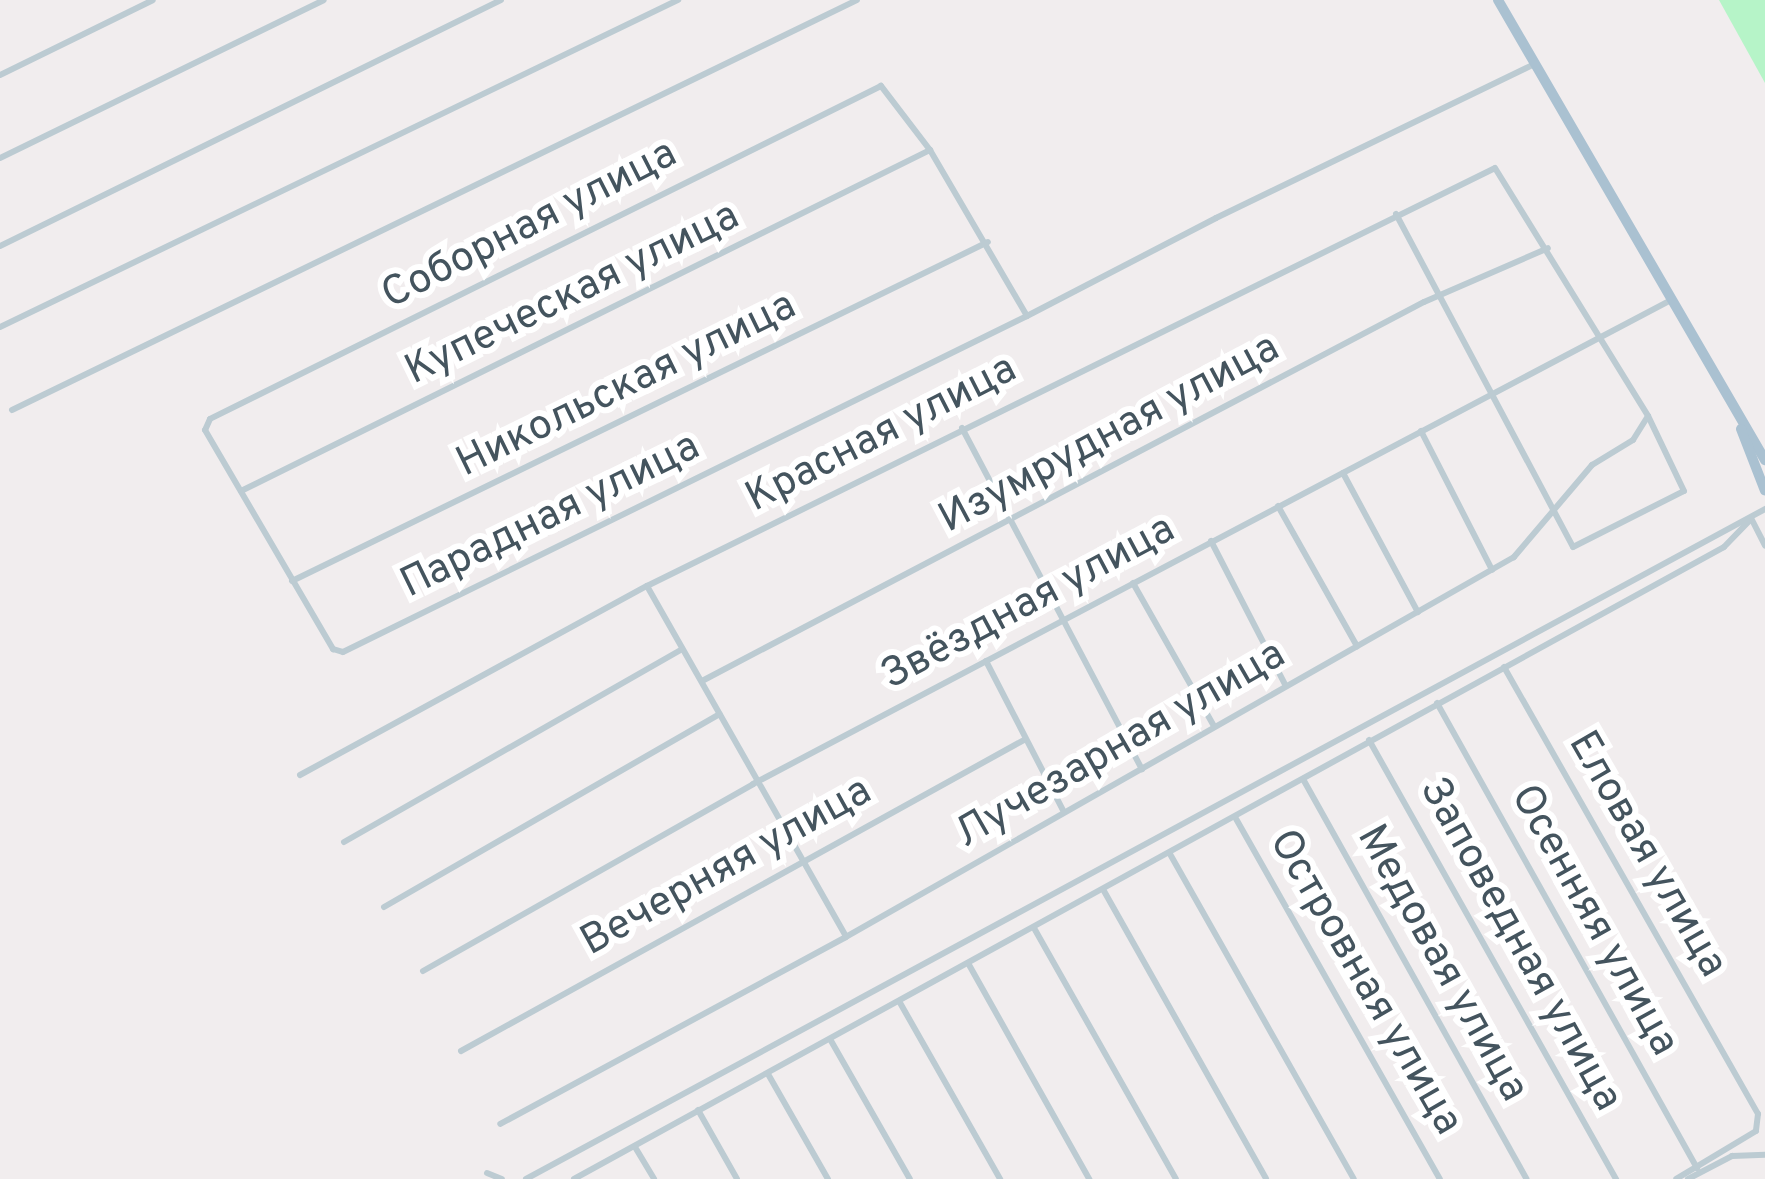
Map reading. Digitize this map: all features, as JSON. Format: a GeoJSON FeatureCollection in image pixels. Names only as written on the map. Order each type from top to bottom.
{"type":"FeatureCollection","features":[{"type":"Feature","properties":{"kind":"main road"},"geometry":{"type":"LineString","coordinates":[[1498,0],[1764,460]]}},
{"type":"Feature","properties":{"kind":"main road"},"geometry":{"type":"LineString","coordinates":[[1742,429],[1765,490]]}},
{"type":"Feature","properties":{"kind":"street"},"geometry":{"type":"LineString","coordinates":[[0,75],[153,0]]}},
{"type":"Feature","properties":{"kind":"street"},"geometry":{"type":"LineString","coordinates":[[0,158],[324,0]]}},
{"type":"Feature","properties":{"kind":"street"},"geometry":{"type":"LineString","coordinates":[[0,246],[501,0]]}},
{"type":"Feature","properties":{"kind":"street"},"geometry":{"type":"LineString","coordinates":[[0,327],[678,0]]}},
{"type":"Feature","properties":{"kind":"street"},"geometry":{"type":"LineString","coordinates":[[12,410],[857,0]]}},
{"type":"Feature","properties":{"kind":"street","name":"Парадная улица"},"geometry":{"type":"LineString","coordinates":[[206,425],[333,649],[343,652],[1534,64]]}},
{"type":"Feature","properties":{"kind":"street","name":"Соборная улица"},"geometry":{"type":"LineString","coordinates":[[206,425],[885,86],[930,150]]}},
{"type":"Feature","properties":{"kind":"street"},"geometry":{"type":"LineString","coordinates":[[930,150],[1028,316]]}},
{"type":"Feature","properties":{"kind":"street","name":"Купеческая улица"},"geometry":{"type":"LineString","coordinates":[[241,491],[930,150]]}},
{"type":"Feature","properties":{"kind":"street","name":"Красная улица"},"geometry":{"type":"LineString","coordinates":[[300,775],[647,586],[1396,214],[1499,168],[1548,248]]}},
{"type":"Feature","properties":{"kind":"street"},"geometry":{"type":"LineString","coordinates":[[1396,214],[1576,548],[1684,491],[1648,416],[1548,248]]}},
{"type":"Feature","properties":{"kind":"street","name":"Никольская улица"},"geometry":{"type":"LineString","coordinates":[[292,581],[988,242]]}},
{"type":"Feature","properties":{"kind":"street","name":"Изумрудная улица"},"geometry":{"type":"LineString","coordinates":[[703,681],[1439,297],[1548,248]]}},
{"type":"Feature","properties":{"kind":"street","name":"Звёздная улица"},"geometry":{"type":"LineString","coordinates":[[423,971],[753,784],[1669,301]]}},
{"type":"Feature","properties":{"kind":"street","name":"Лучезарная улица"},"geometry":{"type":"LineString","coordinates":[[500,1124],[846,938],[1526,549],[1592,465],[1633,440],[1648,416]]}},
{"type":"Feature","properties":{"kind":"street"},"geometry":{"type":"LineString","coordinates":[[962,428],[1060,622],[1142,769]]}},
{"type":"Feature","properties":{"kind":"street"},"geometry":{"type":"LineString","coordinates":[[1421,431],[1492,569]]}},
{"type":"Feature","properties":{"kind":"street"},"geometry":{"type":"LineString","coordinates":[[1343,472],[1418,612]]}},
{"type":"Feature","properties":{"kind":"street"},"geometry":{"type":"LineString","coordinates":[[1278,506],[1357,646]]}},
{"type":"Feature","properties":{"kind":"street"},"geometry":{"type":"LineString","coordinates":[[526,1179],[1765,508]]}},
{"type":"Feature","properties":{"kind":"street"},"geometry":{"type":"LineString","coordinates":[[1750,518],[1765,546]]}},
{"type":"Feature","properties":{"kind":"street"},"geometry":{"type":"LineString","coordinates":[[574,1179],[1724,547],[1750,518]]}},
{"type":"Feature","properties":{"kind":"street"},"geometry":{"type":"LineString","coordinates":[[1211,541],[1286,686]]}},
{"type":"Feature","properties":{"kind":"street"},"geometry":{"type":"LineString","coordinates":[[1133,583],[1215,727]]}},
{"type":"Feature","properties":{"kind":"street"},"geometry":{"type":"LineString","coordinates":[[647,586],[703,681],[753,784],[804,859],[846,938]]}},
{"type":"Feature","properties":{"kind":"street"},"geometry":{"type":"LineString","coordinates":[[344,842],[681,649]]}},
{"type":"Feature","properties":{"kind":"street"},"geometry":{"type":"LineString","coordinates":[[986,662],[1064,812]]}},
{"type":"Feature","properties":{"kind":"street","name":"Еловая улица"},"geometry":{"type":"LineString","coordinates":[[1504,667],[1756,1108],[1760,1124],[1697,1168]]}},
{"type":"Feature","properties":{"kind":"street","name":"Осенняя улица"},"geometry":{"type":"LineString","coordinates":[[1437,703],[1697,1168]]}},
{"type":"Feature","properties":{"kind":"street"},"geometry":{"type":"LineString","coordinates":[[384,907],[719,714]]}},
{"type":"Feature","properties":{"kind":"street","name":"Вечерняя улица"},"geometry":{"type":"LineString","coordinates":[[461,1051],[1024,740]]}},
{"type":"Feature","properties":{"kind":"street","name":"Заповедная улица"},"geometry":{"type":"LineString","coordinates":[[1370,740],[1616,1179]]}},
{"type":"Feature","properties":{"kind":"street","name":"Медовая улица"},"geometry":{"type":"LineString","coordinates":[[1303,778],[1527,1179]]}},
{"type":"Feature","properties":{"kind":"street","name":"Островная улица"},"geometry":{"type":"LineString","coordinates":[[1235,816],[1440,1179]]}},
{"type":"Feature","properties":{"kind":"street"},"geometry":{"type":"LineString","coordinates":[[1171,854],[1354,1179]]}},
{"type":"Feature","properties":{"kind":"street"},"geometry":{"type":"LineString","coordinates":[[1104,891],[1266,1179]]}},
{"type":"Feature","properties":{"kind":"street"},"geometry":{"type":"LineString","coordinates":[[1034,928],[1176,1179]]}},
{"type":"Feature","properties":{"kind":"street"},"geometry":{"type":"LineString","coordinates":[[968,963],[1089,1179]]}},
{"type":"Feature","properties":{"kind":"street"},"geometry":{"type":"LineString","coordinates":[[899,1001],[1000,1179]]}},
{"type":"Feature","properties":{"kind":"street"},"geometry":{"type":"LineString","coordinates":[[830,1039],[910,1179]]}},
{"type":"Feature","properties":{"kind":"street"},"geometry":{"type":"LineString","coordinates":[[768,1074],[828,1179]]}},
{"type":"Feature","properties":{"kind":"street"},"geometry":{"type":"LineString","coordinates":[[698,1110],[737,1179]]}},
{"type":"Feature","properties":{"kind":"street"},"geometry":{"type":"LineString","coordinates":[[635,1147],[654,1179]]}},
{"type":"Feature","properties":{"kind":"street"},"geometry":{"type":"LineString","coordinates":[[1688,1179],[1732,1156],[1765,1155]]}},
{"type":"Feature","properties":{"kind":"street"},"geometry":{"type":"LineString","coordinates":[[1676,1179],[1697,1168]]}},
{"type":"Feature","properties":{"kind":"street"},"geometry":{"type":"LineString","coordinates":[[594,1169],[599,1179]]}},
{"type":"Feature","properties":{"kind":"street"},"geometry":{"type":"LineString","coordinates":[[488,1173],[502,1179]]}},
{"type":"Feature","properties":{"kind":"green space"},"geometry":{"type":"Polygon","coordinates":[[[1719,0],[1765,0],[1765,83],[1719,0]]]}}]}
